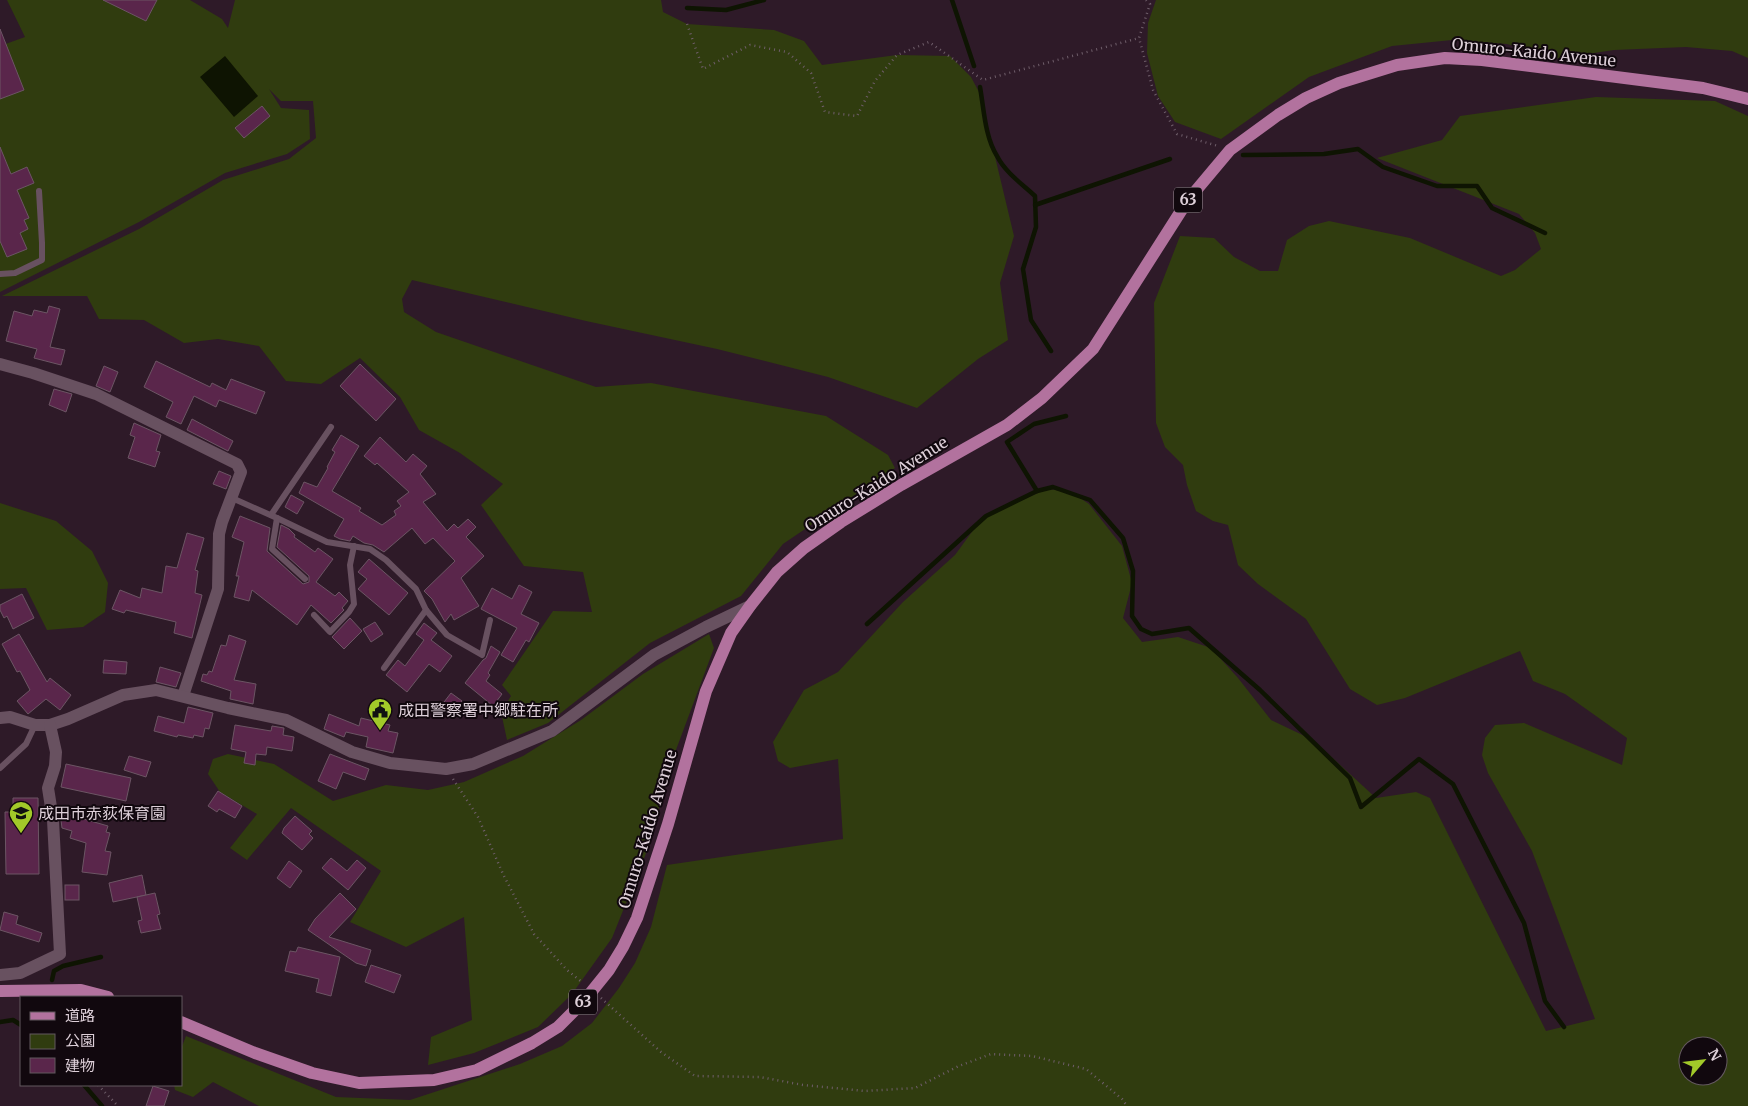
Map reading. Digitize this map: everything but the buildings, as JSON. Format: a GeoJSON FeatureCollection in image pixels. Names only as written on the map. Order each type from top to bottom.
{"type":"FeatureCollection","features":[{"type":"Feature","properties":{"kind":"main road","name":"Omuro-Kaido Avenue"},"geometry":{"type":"LineString","coordinates":[[182,1022],[255,1053],[312,1073],[359,1083],[434,1080],[477,1070],[532,1043],[558,1026],[584,1001],[609,970],[637,918],[668,824],[706,690],[731,633],[777,572],[804,548],[841,522],[901,485],[1007,425],[1069,374],[1093,349],[1188,200],[1230,150],[1278,115],[1306,98],[1339,83],[1397,65],[1445,58],[1482,60],[1703,88],[1748,99]]}},
{"type":"Feature","properties":{"kind":"main road"},"geometry":{"type":"LineString","coordinates":[[0,991],[82,990],[104,996]]}},
{"type":"Feature","properties":{"kind":"street"},"geometry":{"type":"LineString","coordinates":[[0,364],[96,394],[237,464],[241,472],[219,534],[218,590],[183,696]]}},
{"type":"Feature","properties":{"kind":"street"},"geometry":{"type":"LineString","coordinates":[[0,718],[10,717],[35,725],[50,725],[123,695],[156,690],[286,720],[352,752],[390,763],[446,770],[473,764],[552,731],[654,655],[750,606]]}},
{"type":"Feature","properties":{"kind":"street"},"geometry":{"type":"LineString","coordinates":[[0,976],[20,973],[60,954],[53,820],[48,788],[55,766],[56,752],[50,725]]}},
{"type":"Feature","properties":{"kind":"lane"},"geometry":{"type":"LineString","coordinates":[[1,272],[15,273],[42,260],[39,191]]}},
{"type":"Feature","properties":{"kind":"lane"},"geometry":{"type":"LineString","coordinates":[[305,579],[272,549],[274,516],[331,427]]}},
{"type":"Feature","properties":{"kind":"lane"},"geometry":{"type":"LineString","coordinates":[[232,498],[274,516],[326,542],[370,549],[386,560],[416,590],[426,610],[447,636],[482,654],[490,620]]}},
{"type":"Feature","properties":{"kind":"lane"},"geometry":{"type":"LineString","coordinates":[[314,615],[330,632],[354,604],[350,566],[354,546]]}},
{"type":"Feature","properties":{"kind":"lane"},"geometry":{"type":"LineString","coordinates":[[384,668],[426,610]]}},
{"type":"Feature","properties":{"kind":"lane"},"geometry":{"type":"LineString","coordinates":[[0,768],[26,744],[35,725]]}},
{"type":"Feature","properties":{"kind":"path"},"geometry":{"type":"LineString","coordinates":[[1146,0],[1150,4],[1139,38],[1153,90],[1177,134],[1230,150]]}},
{"type":"Feature","properties":{"kind":"path"},"geometry":{"type":"LineString","coordinates":[[687,24],[703,69],[750,45],[787,52],[811,73],[825,112],[857,116],[875,81],[897,55],[929,42],[983,80],[1139,38]]}},
{"type":"Feature","properties":{"kind":"path"},"geometry":{"type":"LineString","coordinates":[[446,770],[478,817],[503,874],[534,934],[567,970]]}},
{"type":"Feature","properties":{"kind":"path"},"geometry":{"type":"LineString","coordinates":[[621,1016],[661,1052],[695,1076],[760,1077],[803,1085],[864,1092],[915,1088],[959,1066],[991,1054],[1032,1056],[1086,1069],[1122,1099],[1127,1106]]}},
{"type":"Feature","properties":{"kind":"path"},"geometry":{"type":"LineString","coordinates":[[99,1086],[118,1106]]}},
{"type":"Feature","properties":{"kind":"green space"},"geometry":{"type":"Polygon","coordinates":[[[7,0],[190,0],[222,19],[228,28],[235,0],[661,0],[663,12],[687,24],[774,30],[804,41],[822,65],[897,55],[950,56],[971,77],[980,94],[1014,236],[1000,283],[1008,340],[978,359],[917,408],[828,377],[717,349],[586,321],[412,280],[402,299],[404,312],[436,332],[596,387],[651,383],[826,416],[888,455],[895,468],[783,544],[741,596],[650,643],[548,723],[507,740],[501,712],[511,696],[502,685],[553,611],[592,612],[583,572],[524,566],[481,505],[503,484],[460,453],[419,430],[400,397],[360,358],[321,384],[286,381],[259,346],[218,339],[184,343],[144,320],[99,319],[87,296],[2,296],[139,229],[223,180],[289,159],[316,138],[313,101],[281,101],[269,89],[281,108],[309,110],[310,139],[287,154],[225,173],[139,222],[0,292],[0,46],[25,37],[7,0]]]}},
{"type":"Feature","properties":{"kind":"green space"},"geometry":{"type":"Polygon","coordinates":[[[1156,0],[1748,0],[1748,58],[1732,51],[1686,47],[1614,50],[1554,59],[1507,44],[1452,40],[1392,46],[1309,77],[1221,139],[1175,122],[1158,96],[1147,53],[1148,23],[1156,0]]]}},
{"type":"Feature","properties":{"kind":"green space"},"geometry":{"type":"Polygon","coordinates":[[[1596,97],[1715,101],[1748,116],[1748,1106],[259,1106],[213,1082],[193,1097],[175,1090],[174,1086],[182,1086],[182,1046],[186,1036],[336,1097],[410,1100],[520,1064],[562,1046],[592,1023],[619,988],[635,963],[651,927],[667,865],[843,839],[838,759],[790,768],[778,761],[773,742],[804,690],[838,672],[903,602],[955,555],[982,518],[1047,489],[1071,492],[1089,504],[1122,546],[1132,583],[1123,618],[1142,642],[1178,637],[1211,648],[1238,678],[1271,720],[1313,740],[1376,798],[1416,792],[1430,798],[1546,1031],[1595,1019],[1532,851],[1488,773],[1482,755],[1485,738],[1495,725],[1524,723],[1622,765],[1627,738],[1565,694],[1533,681],[1520,651],[1405,698],[1377,705],[1350,689],[1306,619],[1258,584],[1238,565],[1228,525],[1213,521],[1196,511],[1187,485],[1183,465],[1165,447],[1156,423],[1154,303],[1180,236],[1214,238],[1234,257],[1260,271],[1278,271],[1287,240],[1309,226],[1329,221],[1410,238],[1501,276],[1515,270],[1541,249],[1535,233],[1519,214],[1377,158],[1442,140],[1460,116],[1596,97]]]}},
{"type":"Feature","properties":{"kind":"green space"},"geometry":{"type":"Polygon","coordinates":[[[0,503],[56,521],[92,551],[108,583],[105,612],[83,627],[47,630],[26,588],[0,589],[0,503]]]}},
{"type":"Feature","properties":{"kind":"green space"},"geometry":{"type":"Polygon","coordinates":[[[709,634],[714,648],[670,766],[649,846],[612,938],[572,994],[538,1027],[474,1053],[428,1065],[431,1037],[472,1020],[464,917],[406,947],[350,922],[381,871],[291,808],[247,860],[230,848],[257,814],[220,792],[208,774],[213,759],[228,754],[274,764],[333,801],[386,785],[428,790],[464,782],[523,756],[581,720],[643,674],[709,634]]]}},
{"type":"Feature","properties":{"kind":"shaded area"},"geometry":{"type":"Polygon","coordinates":[[[225,56],[258,96],[234,117],[200,77],[225,56]]]}},
{"type":"Feature","properties":{"kind":"waterway"},"geometry":{"type":"LineString","coordinates":[[687,8],[726,10],[764,0]]}},
{"type":"Feature","properties":{"kind":"waterway"},"geometry":{"type":"LineString","coordinates":[[952,0],[974,66]]}},
{"type":"Feature","properties":{"kind":"waterway"},"geometry":{"type":"LineString","coordinates":[[980,87],[986,123],[993,149],[1004,167],[1035,196],[1036,227],[1023,269],[1031,320],[1051,351]]}},
{"type":"Feature","properties":{"kind":"waterway"},"geometry":{"type":"LineString","coordinates":[[1243,155],[1324,154],[1358,149],[1383,167],[1437,186],[1477,186],[1492,208],[1545,233]]}},
{"type":"Feature","properties":{"kind":"waterway"},"geometry":{"type":"LineString","coordinates":[[1035,205],[1170,159]]}},
{"type":"Feature","properties":{"kind":"waterway"},"geometry":{"type":"LineString","coordinates":[[1066,416],[1034,424],[1007,442],[1037,491],[1053,487],[1090,500],[1123,538],[1133,571],[1132,616],[1141,629],[1152,634],[1189,628],[1260,690],[1350,778],[1361,807],[1419,759],[1453,784],[1524,923],[1545,1001],[1564,1027]]}},
{"type":"Feature","properties":{"kind":"waterway"},"geometry":{"type":"LineString","coordinates":[[867,624],[986,516],[1037,491]]}},
{"type":"Feature","properties":{"kind":"waterway"},"geometry":{"type":"LineString","coordinates":[[52,980],[54,971],[63,966],[101,957]]}},
{"type":"Feature","properties":{"kind":"waterway"},"geometry":{"type":"LineString","coordinates":[[0,1022],[13,1020],[20,1024]]}},
{"type":"Feature","properties":{"kind":"waterway"},"geometry":{"type":"LineString","coordinates":[[85,1086],[102,1106]]}},
{"type":"Feature","properties":{"kind":"place","name":"成田警察署中郷駐在所"},"geometry":{"type":"Point","coordinates":[380,731]}},
{"type":"Feature","properties":{"kind":"place","name":"成田市赤荻保育園"},"geometry":{"type":"Point","coordinates":[21,834]}}]}
